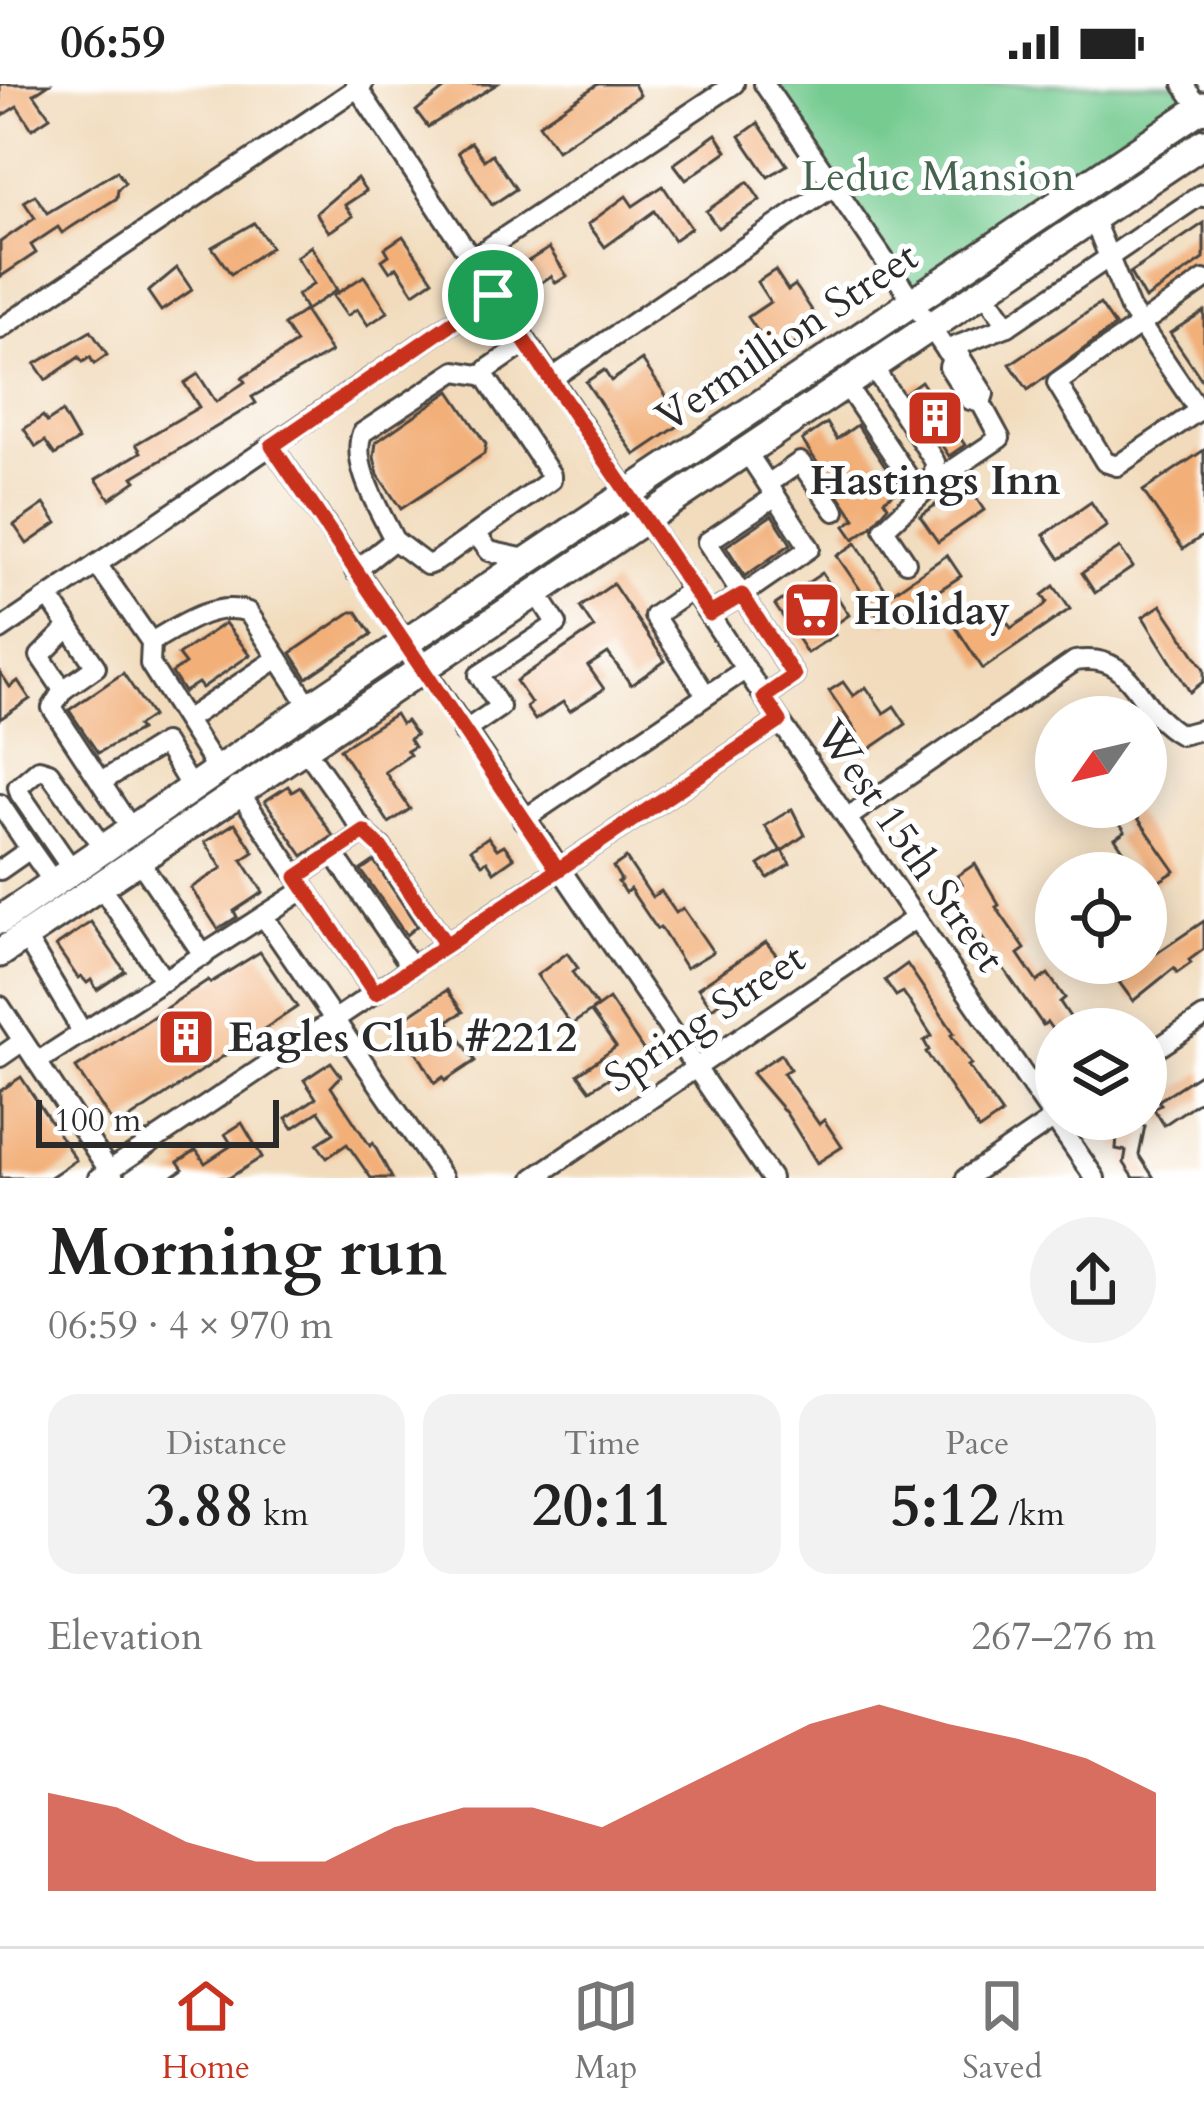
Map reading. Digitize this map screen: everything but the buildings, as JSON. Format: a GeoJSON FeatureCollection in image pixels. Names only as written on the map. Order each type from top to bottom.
{"type":"FeatureCollection","features":[{"type":"Feature","properties":{"kind":"highway","name":"Vermillion Street"},"geometry":{"type":"LineString","coordinates":[[0,953],[138,859],[310,707],[535,590],[638,505],[913,302],[1203,110]]}},
{"type":"Feature","properties":{"kind":"highway","name":"Vermillion Street"},"geometry":{"type":"LineString","coordinates":[[0,920],[191,789],[304,746],[530,560],[746,451],[873,367],[943,345],[984,292],[1204,143]]}},
{"type":"Feature","properties":{"kind":"street"},"geometry":{"type":"LineString","coordinates":[[470,260],[734,84]]}},
{"type":"Feature","properties":{"kind":"street"},"geometry":{"type":"LineString","coordinates":[[764,84],[943,345],[961,358],[984,394],[981,403],[1000,438],[933,483],[884,529],[907,562]]}},
{"type":"Feature","properties":{"kind":"street"},"geometry":{"type":"LineString","coordinates":[[1184,84],[1203,110]]}},
{"type":"Feature","properties":{"kind":"street"},"geometry":{"type":"LineString","coordinates":[[0,329],[359,85]]}},
{"type":"Feature","properties":{"kind":"street","name":"West 15th Street"},"geometry":{"type":"LineString","coordinates":[[359,85],[493,295],[1035,1089]]}},
{"type":"Feature","properties":{"kind":"street"},"geometry":{"type":"LineString","coordinates":[[551,379],[834,185]]}},
{"type":"Feature","properties":{"kind":"street"},"geometry":{"type":"LineString","coordinates":[[943,345],[1008,326],[1204,196]]}},
{"type":"Feature","properties":{"kind":"street"},"geometry":{"type":"LineString","coordinates":[[1093,218],[1130,309],[1140,324],[1201,409],[1117,466],[1105,462],[1057,383],[1140,324],[1204,280]]}},
{"type":"Feature","properties":{"kind":"street"},"geometry":{"type":"LineString","coordinates":[[984,292],[1008,326]]}},
{"type":"Feature","properties":{"kind":"street"},"geometry":{"type":"LineString","coordinates":[[0,630],[493,295]]}},
{"type":"Feature","properties":{"kind":"street"},"geometry":{"type":"LineString","coordinates":[[485,376],[526,343]]}},
{"type":"Feature","properties":{"kind":"street"},"geometry":{"type":"LineString","coordinates":[[873,367],[935,462],[933,483]]}},
{"type":"Feature","properties":{"kind":"street"},"geometry":{"type":"LineString","coordinates":[[456,370],[485,376],[551,475],[551,480],[476,534],[427,565],[394,540],[357,445],[362,434],[456,370]]}},
{"type":"Feature","properties":{"kind":"street"},"geometry":{"type":"LineString","coordinates":[[846,385],[911,481],[933,483]]}},
{"type":"Feature","properties":{"kind":"street"},"geometry":{"type":"LineString","coordinates":[[865,412],[892,395]]}},
{"type":"Feature","properties":{"kind":"street"},"geometry":{"type":"LineString","coordinates":[[272,446],[770,1178]]}},
{"type":"Feature","properties":{"kind":"street"},"geometry":{"type":"LineString","coordinates":[[710,614],[810,548],[746,451]]}},
{"type":"Feature","properties":{"kind":"street"},"geometry":{"type":"LineString","coordinates":[[764,697],[794,676],[707,542],[800,462],[835,511]]}},
{"type":"Feature","properties":{"kind":"street"},"geometry":{"type":"LineString","coordinates":[[476,534],[489,551],[530,560]]}},
{"type":"Feature","properties":{"kind":"street"},"geometry":{"type":"LineString","coordinates":[[355,571],[394,540]]}},
{"type":"Feature","properties":{"kind":"street"},"geometry":{"type":"LineString","coordinates":[[98,564],[151,642],[150,664],[186,720],[375,993]]}},
{"type":"Feature","properties":{"kind":"street"},"geometry":{"type":"LineString","coordinates":[[693,589],[654,616],[706,695]]}},
{"type":"Feature","properties":{"kind":"street"},"geometry":{"type":"LineString","coordinates":[[464,732],[500,707],[479,675],[557,624],[535,590]]}},
{"type":"Feature","properties":{"kind":"street"},"geometry":{"type":"LineString","coordinates":[[49,597],[96,667],[63,690],[52,708],[132,830]]}},
{"type":"Feature","properties":{"kind":"street"},"geometry":{"type":"LineString","coordinates":[[151,642],[200,616],[241,609],[248,612],[310,707]]}},
{"type":"Feature","properties":{"kind":"street"},"geometry":{"type":"LineString","coordinates":[[63,690],[40,656],[69,627]]}},
{"type":"Feature","properties":{"kind":"street"},"geometry":{"type":"LineString","coordinates":[[847,818],[1076,661],[1101,657],[1121,669],[1159,723],[1181,735],[1204,729]]}},
{"type":"Feature","properties":{"kind":"street"},"geometry":{"type":"LineString","coordinates":[[186,720],[278,658]]}},
{"type":"Feature","properties":{"kind":"street"},"geometry":{"type":"LineString","coordinates":[[524,820],[746,669]]}},
{"type":"Feature","properties":{"kind":"street"},"geometry":{"type":"LineString","coordinates":[[0,1006],[107,1176],[780,721]]}},
{"type":"Feature","properties":{"kind":"street"},"geometry":{"type":"LineString","coordinates":[[101,782],[164,743],[191,789]]}},
{"type":"Feature","properties":{"kind":"street"},"geometry":{"type":"LineString","coordinates":[[304,746],[446,945]]}},
{"type":"Feature","properties":{"kind":"street"},"geometry":{"type":"LineString","coordinates":[[64,877],[20,794],[20,782],[39,770],[49,772],[104,849]]}},
{"type":"Feature","properties":{"kind":"street"},"geometry":{"type":"LineString","coordinates":[[0,805],[30,849],[64,877]]}},
{"type":"Feature","properties":{"kind":"street"},"geometry":{"type":"LineString","coordinates":[[38,1062],[264,917],[333,853],[364,832]]}},
{"type":"Feature","properties":{"kind":"street"},"geometry":{"type":"LineString","coordinates":[[0,870],[30,849]]}},
{"type":"Feature","properties":{"kind":"street"},"geometry":{"type":"LineString","coordinates":[[333,853],[412,968]]}},
{"type":"Feature","properties":{"kind":"street"},"geometry":{"type":"LineString","coordinates":[[138,859],[204,956]]}},
{"type":"Feature","properties":{"kind":"street"},"geometry":{"type":"LineString","coordinates":[[100,885],[164,981]]}},
{"type":"Feature","properties":{"kind":"street"},"geometry":{"type":"LineString","coordinates":[[264,917],[443,1178]]}},
{"type":"Feature","properties":{"kind":"street","name":"Spring Street"},"geometry":{"type":"LineString","coordinates":[[535,1178],[916,918]]}},
{"type":"Feature","properties":{"kind":"street"},"geometry":{"type":"LineString","coordinates":[[25,936],[83,1033]]}},
{"type":"Feature","properties":{"kind":"street"},"geometry":{"type":"LineString","coordinates":[[1167,1042],[1204,1017]]}},
{"type":"Feature","properties":{"kind":"street"},"geometry":{"type":"LineString","coordinates":[[0,1057],[23,1041]]}},
{"type":"Feature","properties":{"kind":"street"},"geometry":{"type":"LineString","coordinates":[[966,1178],[1035,1131]]}},
{"type":"Feature","properties":{"kind":"street","name":"West 15th Street"},"geometry":{"type":"LineString","coordinates":[[1070,1140],[1095,1178]]}},
{"type":"Feature","properties":{"kind":"green space","name":"Leduc Mansion"},"geometry":{"type":"Polygon","coordinates":[[[764,84],[1183,84],[1200,109],[913,302],[764,84]]]}},
{"type":"Feature","properties":{"kind":"place","name":"Hastings Inn"},"geometry":{"type":"Point","coordinates":[935,418]}},
{"type":"Feature","properties":{"kind":"place","name":"Holiday"},"geometry":{"type":"Point","coordinates":[812,610]}},
{"type":"Feature","properties":{"kind":"place","name":"Eagles Club #2212"},"geometry":{"type":"Point","coordinates":[186,1037]}},
{"type":"Feature","properties":{"kind":"route"},"geometry":{"type":"LineString","coordinates":[[493,295],[272,446],[558,870],[375,993],[297,877],[364,832],[381,848],[446,945],[558,870],[780,721],[764,697],[794,676],[742,595],[710,614],[493,295]]}}]}
